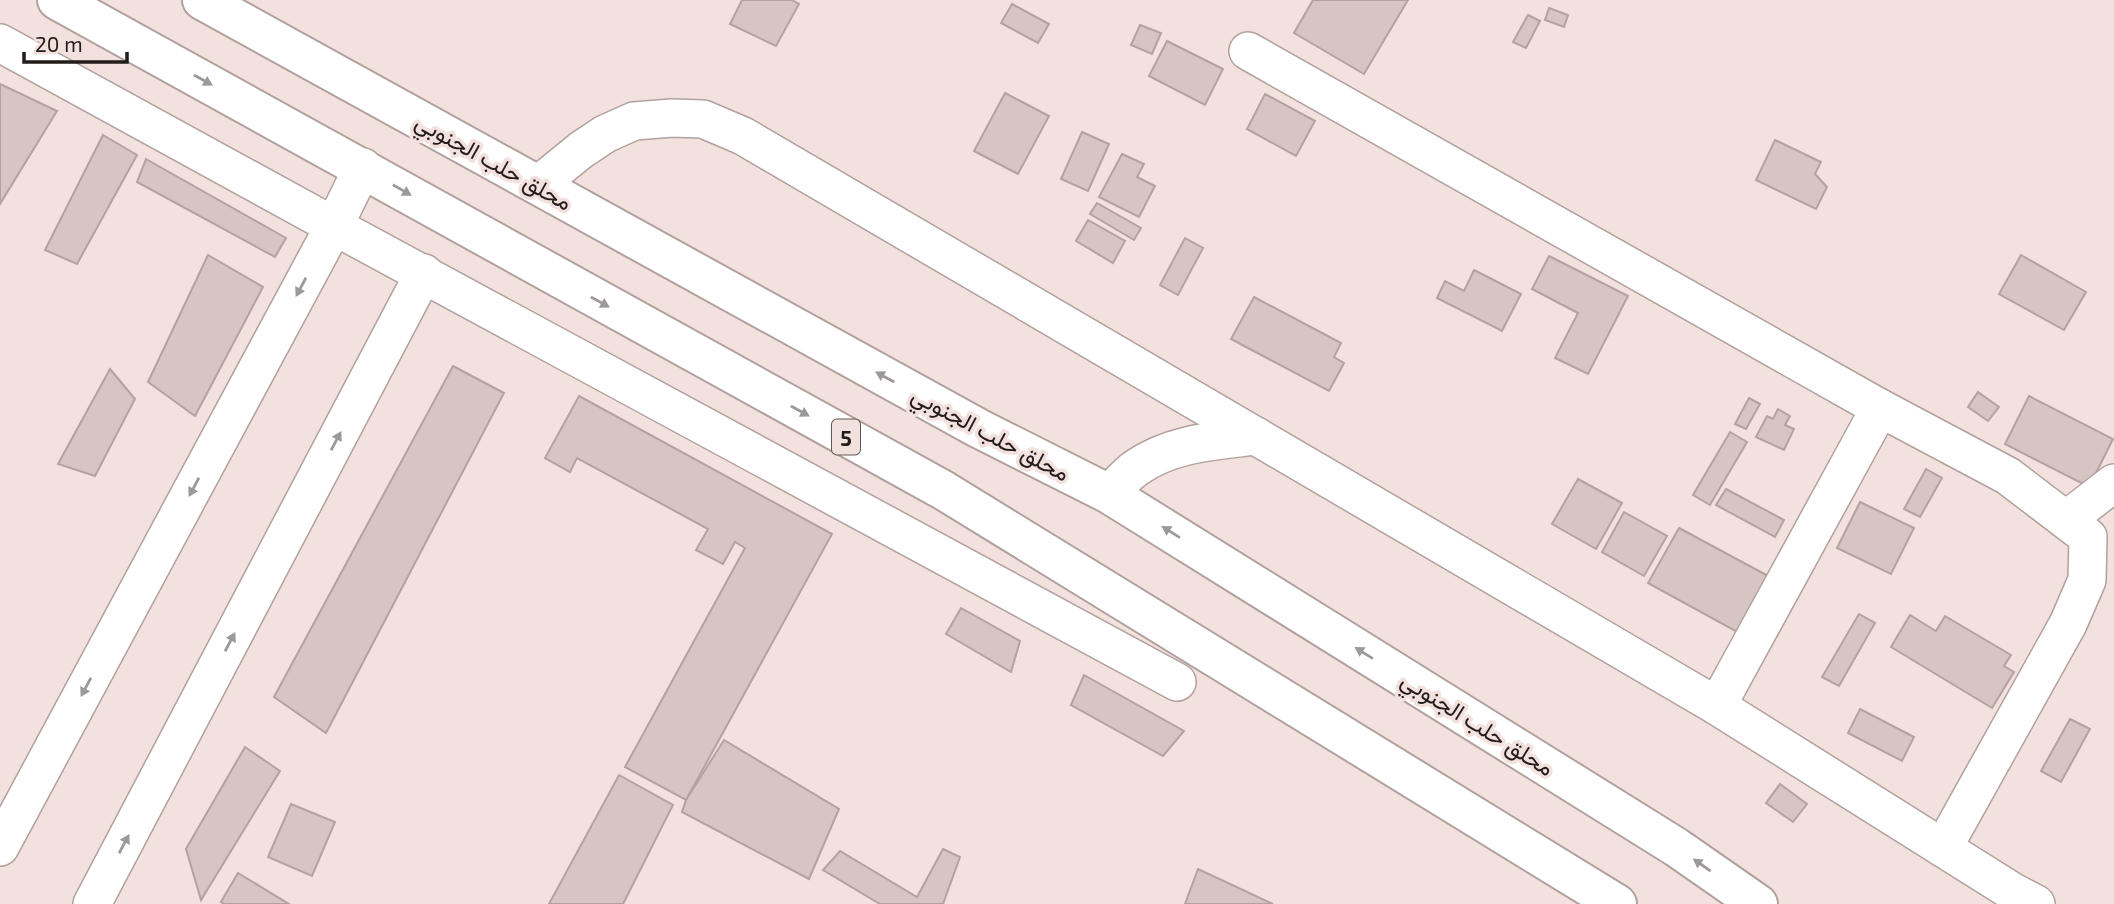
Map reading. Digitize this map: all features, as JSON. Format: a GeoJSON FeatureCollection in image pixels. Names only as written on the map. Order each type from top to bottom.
{"type":"FeatureCollection","features":[{"type":"Feature","properties":{"kind":"highway","name":"5"},"geometry":{"type":"LineString","coordinates":[[57,0],[943,490],[1617,904]]}},
{"type":"Feature","properties":{"kind":"highway","name":"محلق حلب الجنوبي"},"geometry":{"type":"LineString","coordinates":[[202,0],[978,428],[1108,494],[1676,847],[1758,904]]}},
{"type":"Feature","properties":{"kind":"street"},"geometry":{"type":"LineString","coordinates":[[0,43],[1177,682]]}},
{"type":"Feature","properties":{"kind":"street"},"geometry":{"type":"LineString","coordinates":[[1248,51],[1880,408],[2008,476],[2088,537],[2088,580],[2068,624],[1943,848]]}},
{"type":"Feature","properties":{"kind":"street"},"geometry":{"type":"LineString","coordinates":[[538,185],[605,134],[634,121],[704,119],[743,136],[1717,706],[2036,904]]}},
{"type":"Feature","properties":{"kind":"street"},"geometry":{"type":"LineString","coordinates":[[0,846],[334,226],[363,167]]}},
{"type":"Feature","properties":{"kind":"street"},"geometry":{"type":"LineString","coordinates":[[96,903],[424,274]]}},
{"type":"Feature","properties":{"kind":"street"},"geometry":{"type":"LineString","coordinates":[[1717,706],[1880,408]]}},
{"type":"Feature","properties":{"kind":"street"},"geometry":{"type":"LineString","coordinates":[[1108,494],[1137,467],[1171,450],[1256,436]]}},
{"type":"Feature","properties":{"kind":"street"},"geometry":{"type":"LineString","coordinates":[[2066,520],[2114,483]]}},
{"type":"Feature","properties":{"kind":"building"},"geometry":{"type":"Polygon","coordinates":[[[742,0],[792,0],[799,4],[776,46],[730,24],[742,0]]]}},
{"type":"Feature","properties":{"kind":"building"},"geometry":{"type":"Polygon","coordinates":[[[1313,0],[1408,0],[1364,74],[1294,33],[1313,0]]]}},
{"type":"Feature","properties":{"kind":"building"},"geometry":{"type":"Polygon","coordinates":[[[1012,4],[1049,24],[1038,43],[1001,23],[1012,4]]]}},
{"type":"Feature","properties":{"kind":"building"},"geometry":{"type":"Polygon","coordinates":[[[1549,8],[1568,15],[1564,27],[1545,20],[1549,8]]]}},
{"type":"Feature","properties":{"kind":"building"},"geometry":{"type":"Polygon","coordinates":[[[1528,15],[1540,21],[1526,48],[1513,42],[1528,15]]]}},
{"type":"Feature","properties":{"kind":"building"},"geometry":{"type":"Polygon","coordinates":[[[1140,25],[1161,33],[1152,54],[1131,45],[1140,25]]]}},
{"type":"Feature","properties":{"kind":"building"},"geometry":{"type":"Polygon","coordinates":[[[1167,41],[1223,69],[1205,105],[1149,76],[1167,41]]]}},
{"type":"Feature","properties":{"kind":"building"},"geometry":{"type":"Polygon","coordinates":[[[0,84],[57,111],[0,204],[0,84]]]}},
{"type":"Feature","properties":{"kind":"building"},"geometry":{"type":"Polygon","coordinates":[[[1005,93],[1049,116],[1018,174],[974,151],[1005,93]]]}},
{"type":"Feature","properties":{"kind":"building"},"geometry":{"type":"Polygon","coordinates":[[[1265,94],[1315,121],[1296,156],[1247,129],[1265,94]]]}},
{"type":"Feature","properties":{"kind":"building"},"geometry":{"type":"Polygon","coordinates":[[[1082,132],[1109,144],[1088,191],[1061,179],[1082,132]]]}},
{"type":"Feature","properties":{"kind":"building"},"geometry":{"type":"Polygon","coordinates":[[[103,135],[137,155],[77,264],[45,250],[103,135]]]}},
{"type":"Feature","properties":{"kind":"building"},"geometry":{"type":"Polygon","coordinates":[[[1775,140],[1821,162],[1815,174],[1827,187],[1816,209],[1756,180],[1775,140]]]}},
{"type":"Feature","properties":{"kind":"building"},"geometry":{"type":"Polygon","coordinates":[[[1122,154],[1144,164],[1137,177],[1155,186],[1139,217],[1099,197],[1122,154]]]}},
{"type":"Feature","properties":{"kind":"building"},"geometry":{"type":"Polygon","coordinates":[[[146,159],[286,238],[275,257],[137,182],[146,159]]]}},
{"type":"Feature","properties":{"kind":"building"},"geometry":{"type":"Polygon","coordinates":[[[1097,203],[1141,228],[1134,240],[1090,214],[1097,203]]]}},
{"type":"Feature","properties":{"kind":"building"},"geometry":{"type":"Polygon","coordinates":[[[1088,220],[1125,241],[1113,263],[1076,241],[1088,220]]]}},
{"type":"Feature","properties":{"kind":"building"},"geometry":{"type":"Polygon","coordinates":[[[1185,238],[1203,248],[1178,295],[1160,285],[1185,238]]]}},
{"type":"Feature","properties":{"kind":"building"},"geometry":{"type":"Polygon","coordinates":[[[208,255],[263,287],[195,416],[148,382],[208,255]]]}},
{"type":"Feature","properties":{"kind":"building"},"geometry":{"type":"Polygon","coordinates":[[[2021,255],[2086,292],[2064,330],[1999,294],[2021,255]]]}},
{"type":"Feature","properties":{"kind":"building"},"geometry":{"type":"Polygon","coordinates":[[[1549,256],[1628,296],[1588,374],[1555,358],[1578,313],[1532,289],[1549,256]]]}},
{"type":"Feature","properties":{"kind":"building"},"geometry":{"type":"Polygon","coordinates":[[[1474,270],[1521,294],[1502,331],[1437,298],[1445,281],[1464,291],[1474,270]]]}},
{"type":"Feature","properties":{"kind":"building"},"geometry":{"type":"Polygon","coordinates":[[[1254,297],[1341,343],[1334,357],[1344,363],[1329,391],[1231,339],[1254,297]]]}},
{"type":"Feature","properties":{"kind":"building"},"geometry":{"type":"Polygon","coordinates":[[[453,366],[504,393],[326,733],[274,697],[453,366]]]}},
{"type":"Feature","properties":{"kind":"building"},"geometry":{"type":"Polygon","coordinates":[[[110,369],[135,399],[95,476],[58,464],[110,369]]]}},
{"type":"Feature","properties":{"kind":"building"},"geometry":{"type":"Polygon","coordinates":[[[1978,392],[1999,407],[1988,421],[1968,407],[1978,392]]]}},
{"type":"Feature","properties":{"kind":"building"},"geometry":{"type":"Polygon","coordinates":[[[579,396],[832,534],[686,800],[625,767],[745,548],[735,542],[723,564],[696,550],[708,529],[577,458],[570,472],[545,458],[579,396]]]}},
{"type":"Feature","properties":{"kind":"building"},"geometry":{"type":"Polygon","coordinates":[[[2029,396],[2113,439],[2089,487],[2005,444],[2029,396]]]}},
{"type":"Feature","properties":{"kind":"building"},"geometry":{"type":"Polygon","coordinates":[[[1749,398],[1760,404],[1746,429],[1735,424],[1749,398]]]}},
{"type":"Feature","properties":{"kind":"building"},"geometry":{"type":"Polygon","coordinates":[[[1778,409],[1790,416],[1785,425],[1794,429],[1784,450],[1756,437],[1767,416],[1773,419],[1778,409]]]}},
{"type":"Feature","properties":{"kind":"building"},"geometry":{"type":"Polygon","coordinates":[[[1730,432],[1747,442],[1710,505],[1693,495],[1730,432]]]}},
{"type":"Feature","properties":{"kind":"building"},"geometry":{"type":"Polygon","coordinates":[[[1926,469],[1942,478],[1920,517],[1904,509],[1926,469]]]}},
{"type":"Feature","properties":{"kind":"building"},"geometry":{"type":"Polygon","coordinates":[[[1578,479],[1622,503],[1596,549],[1552,524],[1578,479]]]}},
{"type":"Feature","properties":{"kind":"building"},"geometry":{"type":"Polygon","coordinates":[[[1726,489],[1784,520],[1775,537],[1716,505],[1726,489]]]}},
{"type":"Feature","properties":{"kind":"building"},"geometry":{"type":"Polygon","coordinates":[[[1860,502],[1914,528],[1891,574],[1837,548],[1860,502]]]}},
{"type":"Feature","properties":{"kind":"building"},"geometry":{"type":"Polygon","coordinates":[[[1624,512],[1667,536],[1644,576],[1602,552],[1624,512]]]}},
{"type":"Feature","properties":{"kind":"building"},"geometry":{"type":"Polygon","coordinates":[[[1679,528],[1770,577],[1739,633],[1648,583],[1679,528]]]}},
{"type":"Feature","properties":{"kind":"building"},"geometry":{"type":"Polygon","coordinates":[[[961,608],[1020,641],[1011,672],[946,634],[961,608]]]}},
{"type":"Feature","properties":{"kind":"building"},"geometry":{"type":"Polygon","coordinates":[[[1859,614],[1875,623],[1839,686],[1822,677],[1859,614]]]}},
{"type":"Feature","properties":{"kind":"building"},"geometry":{"type":"Polygon","coordinates":[[[1910,615],[1936,631],[1945,616],[2011,655],[2004,666],[2014,672],[1992,708],[1891,647],[1910,615]]]}},
{"type":"Feature","properties":{"kind":"building"},"geometry":{"type":"Polygon","coordinates":[[[1084,675],[1184,731],[1163,756],[1071,705],[1084,675]]]}},
{"type":"Feature","properties":{"kind":"building"},"geometry":{"type":"Polygon","coordinates":[[[1860,709],[1914,737],[1902,761],[1848,733],[1860,709]]]}},
{"type":"Feature","properties":{"kind":"building"},"geometry":{"type":"Polygon","coordinates":[[[2070,719],[2090,729],[2061,782],[2041,771],[2070,719]]]}},
{"type":"Feature","properties":{"kind":"building"},"geometry":{"type":"Polygon","coordinates":[[[724,740],[839,809],[809,879],[682,812],[686,800],[724,740]]]}},
{"type":"Feature","properties":{"kind":"building"},"geometry":{"type":"Polygon","coordinates":[[[245,747],[280,771],[201,900],[186,849],[245,747]]]}},
{"type":"Feature","properties":{"kind":"building"},"geometry":{"type":"Polygon","coordinates":[[[619,775],[673,805],[623,904],[549,904],[619,775]]]}},
{"type":"Feature","properties":{"kind":"building"},"geometry":{"type":"Polygon","coordinates":[[[1780,784],[1807,804],[1793,822],[1766,803],[1780,784]]]}},
{"type":"Feature","properties":{"kind":"building"},"geometry":{"type":"Polygon","coordinates":[[[291,804],[335,822],[312,876],[268,857],[291,804]]]}},
{"type":"Feature","properties":{"kind":"building"},"geometry":{"type":"Polygon","coordinates":[[[943,849],[960,857],[943,904],[880,904],[823,870],[840,851],[917,897],[943,849]]]}},
{"type":"Feature","properties":{"kind":"building"},"geometry":{"type":"Polygon","coordinates":[[[1198,869],[1273,904],[1185,904],[1198,869]]]}},
{"type":"Feature","properties":{"kind":"building"},"geometry":{"type":"Polygon","coordinates":[[[238,873],[289,904],[224,904],[221,902],[238,873]]]}}]}
